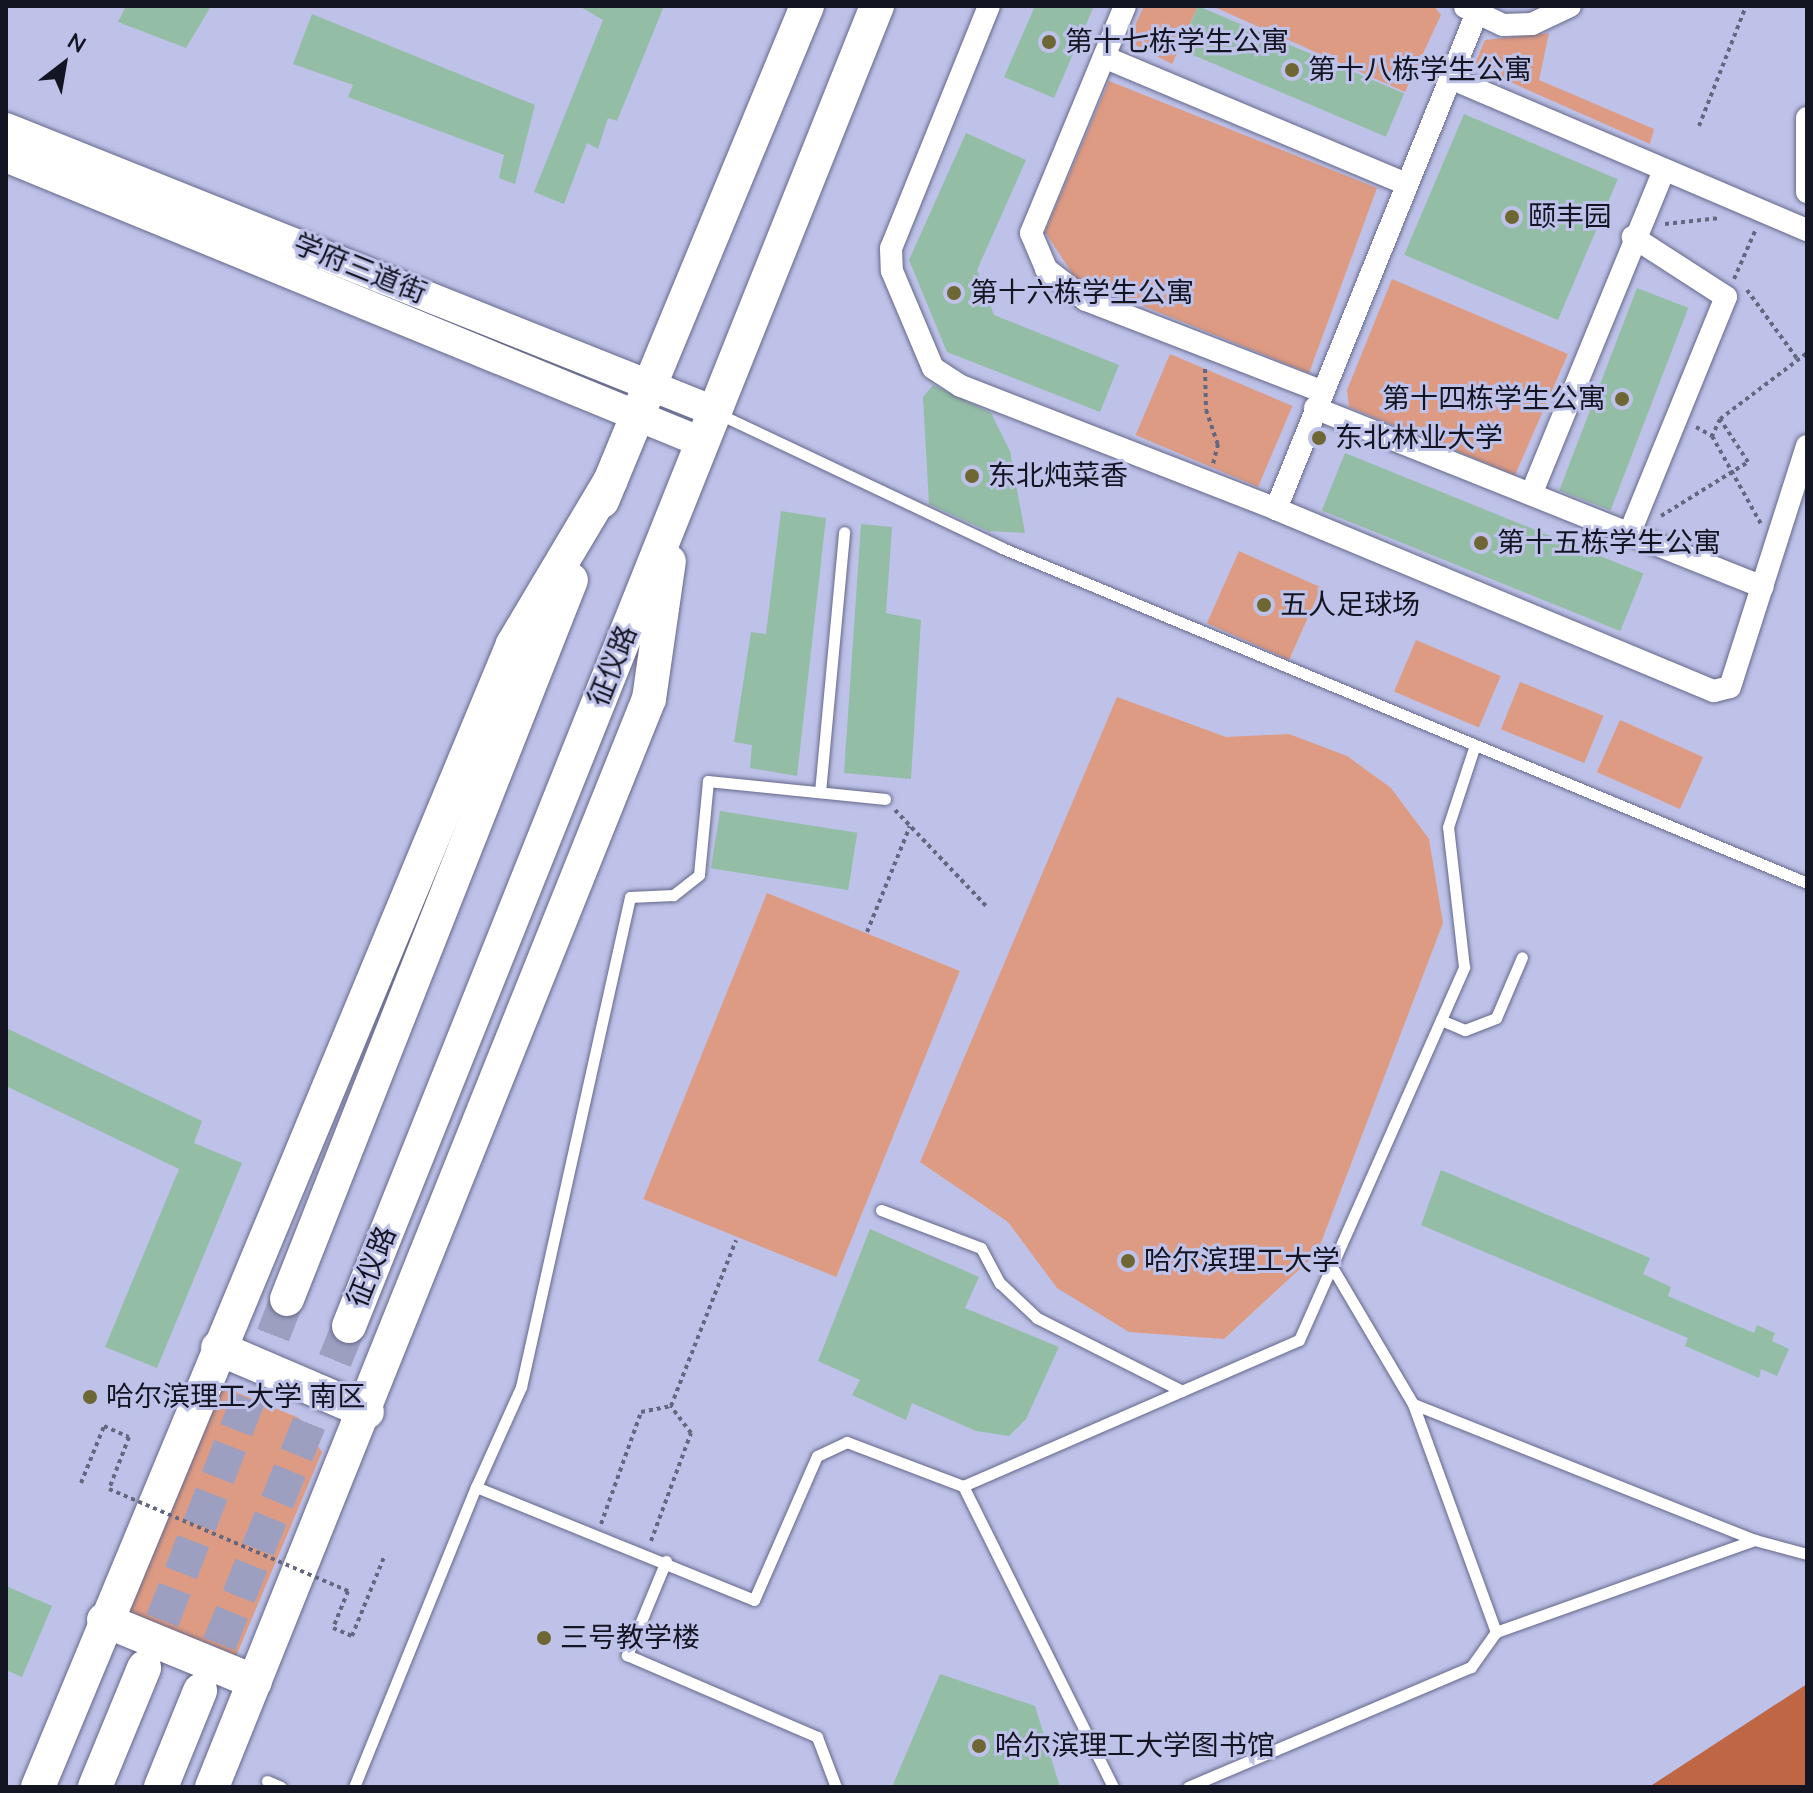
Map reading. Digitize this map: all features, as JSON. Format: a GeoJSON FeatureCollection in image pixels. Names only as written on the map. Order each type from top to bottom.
{"type":"FeatureCollection","features":[{"type":"Feature","properties":{"kind":"main road"},"geometry":{"type":"LineString","coordinates":[[287,1299],[610,481],[807,6]]}},
{"type":"Feature","properties":{"kind":"main road","name":"征仪路"},"geometry":{"type":"LineString","coordinates":[[349,1326],[877,6]]}},
{"type":"Feature","properties":{"kind":"main road","name":"学府三道街"},"geometry":{"type":"LineString","coordinates":[[6,128],[707,427]]}},
{"type":"Feature","properties":{"kind":"main road","name":"学府三道街"},"geometry":{"type":"LineString","coordinates":[[6,157],[646,400]]}},
{"type":"Feature","properties":{"kind":"main road"},"geometry":{"type":"LineString","coordinates":[[38,1787],[104,1620],[513,644],[610,481]]}},
{"type":"Feature","properties":{"kind":"main road"},"geometry":{"type":"LineString","coordinates":[[212,1787],[367,1412],[649,699],[677,508]]}},
{"type":"Feature","properties":{"kind":"main road"},"geometry":{"type":"LineString","coordinates":[[218,1348],[367,1412]]}},
{"type":"Feature","properties":{"kind":"main road"},"geometry":{"type":"LineString","coordinates":[[104,1620],[255,1682]]}},
{"type":"Feature","properties":{"kind":"main road"},"geometry":{"type":"LineString","coordinates":[[95,1787],[144,1668]]}},
{"type":"Feature","properties":{"kind":"main road"},"geometry":{"type":"LineString","coordinates":[[161,1787],[200,1691]]}},
{"type":"Feature","properties":{"kind":"street"},"geometry":{"type":"LineString","coordinates":[[989,6],[891,248],[892,271],[933,368],[961,386],[1276,509],[1714,691],[1730,687],[1807,446]]}},
{"type":"Feature","properties":{"kind":"street"},"geometry":{"type":"LineString","coordinates":[[1125,6],[1031,233],[1046,269],[1086,300],[1197,344],[1532,492],[1763,587]]}},
{"type":"Feature","properties":{"kind":"street"},"geometry":{"type":"LineString","coordinates":[[1276,509],[1404,183],[1450,78],[1470,10],[1532,24],[1570,6]]}},
{"type":"Feature","properties":{"kind":"street"},"geometry":{"type":"LineString","coordinates":[[1104,57],[1404,183]]}},
{"type":"Feature","properties":{"kind":"street"},"geometry":{"type":"LineString","coordinates":[[1450,78],[1663,172],[1807,230]]}},
{"type":"Feature","properties":{"kind":"street"},"geometry":{"type":"LineString","coordinates":[[1807,118],[1807,192]]}},
{"type":"Feature","properties":{"kind":"street"},"geometry":{"type":"LineString","coordinates":[[1532,492],[1633,237],[1663,172]]}},
{"type":"Feature","properties":{"kind":"street"},"geometry":{"type":"LineString","coordinates":[[1630,532],[1726,297],[1633,237]]}},
{"type":"Feature","properties":{"kind":"lane"},"geometry":{"type":"LineString","coordinates":[[707,427],[1807,883]]}},
{"type":"Feature","properties":{"kind":"lane"},"geometry":{"type":"LineString","coordinates":[[820,792],[844,532]]}},
{"type":"Feature","properties":{"kind":"lane"},"geometry":{"type":"LineString","coordinates":[[963,1486],[1299,1340],[1464,967],[1448,827],[1475,745]]}},
{"type":"Feature","properties":{"kind":"lane"},"geometry":{"type":"LineString","coordinates":[[354,1787],[476,1487],[521,1387],[630,897],[673,895],[699,875],[708,781],[885,799]]}},
{"type":"Feature","properties":{"kind":"lane"},"geometry":{"type":"LineString","coordinates":[[1441,1020],[1465,1030],[1496,1018],[1522,957]]}},
{"type":"Feature","properties":{"kind":"lane"},"geometry":{"type":"LineString","coordinates":[[881,1210],[981,1248],[1000,1283],[1037,1318],[1182,1391]]}},
{"type":"Feature","properties":{"kind":"lane"},"geometry":{"type":"LineString","coordinates":[[1332,1267],[1413,1404],[1496,1632]]}},
{"type":"Feature","properties":{"kind":"lane"},"geometry":{"type":"LineString","coordinates":[[1413,1404],[1755,1540],[1807,1554]]}},
{"type":"Feature","properties":{"kind":"lane"},"geometry":{"type":"LineString","coordinates":[[476,1487],[666,1561],[754,1600],[817,1456],[847,1442],[963,1486],[1113,1787]]}},
{"type":"Feature","properties":{"kind":"lane"},"geometry":{"type":"LineString","coordinates":[[1188,1787],[1471,1667],[1496,1632],[1755,1540]]}},
{"type":"Feature","properties":{"kind":"lane"},"geometry":{"type":"LineString","coordinates":[[666,1561],[627,1655],[817,1737],[839,1780],[836,1787]]}},
{"type":"Feature","properties":{"kind":"lane"},"geometry":{"type":"LineString","coordinates":[[267,1781],[281,1787]]}},
{"type":"Feature","properties":{"kind":"path"},"geometry":{"type":"LineString","coordinates":[[1699,126],[1746,6]]}},
{"type":"Feature","properties":{"kind":"path"},"geometry":{"type":"LineString","coordinates":[[1659,225],[1764,213]]}},
{"type":"Feature","properties":{"kind":"path"},"geometry":{"type":"LineString","coordinates":[[1734,279],[1764,213]]}},
{"type":"Feature","properties":{"kind":"path"},"geometry":{"type":"LineString","coordinates":[[1197,344],[1218,444],[1206,482]]}},
{"type":"Feature","properties":{"kind":"path"},"geometry":{"type":"LineString","coordinates":[[1712,436],[1720,419],[1807,353]]}},
{"type":"Feature","properties":{"kind":"path"},"geometry":{"type":"LineString","coordinates":[[1677,416],[1712,436],[1730,476],[1776,546]]}},
{"type":"Feature","properties":{"kind":"path"},"geometry":{"type":"LineString","coordinates":[[1630,532],[1730,476],[1748,462],[1720,419]]}},
{"type":"Feature","properties":{"kind":"path"},"geometry":{"type":"LineString","coordinates":[[885,799],[986,906]]}},
{"type":"Feature","properties":{"kind":"path"},"geometry":{"type":"LineString","coordinates":[[867,932],[910,826]]}},
{"type":"Feature","properties":{"kind":"path"},"geometry":{"type":"LineString","coordinates":[[671,1406],[736,1240]]}},
{"type":"Feature","properties":{"kind":"path"},"geometry":{"type":"LineString","coordinates":[[597,1535],[641,1412],[671,1406]]}},
{"type":"Feature","properties":{"kind":"path"},"geometry":{"type":"LineString","coordinates":[[646,1554],[691,1433],[671,1406]]}},
{"type":"Feature","properties":{"kind":"path"},"geometry":{"type":"LineString","coordinates":[[81,1483],[104,1426],[129,1437],[109,1489],[348,1591],[333,1628],[352,1636],[384,1557]]}},
{"type":"Feature","properties":{"kind":"shaded area"},"geometry":{"type":"Polygon","coordinates":[[[1144,6],[1198,6],[1172,64],[1128,41],[1144,6]]]}},
{"type":"Feature","properties":{"kind":"shaded area"},"geometry":{"type":"Polygon","coordinates":[[[1212,6],[1434,6],[1441,15],[1405,92],[1212,6]]]}},
{"type":"Feature","properties":{"kind":"shaded area"},"geometry":{"type":"Polygon","coordinates":[[[1549,33],[1539,80],[1654,129],[1650,144],[1474,66],[1485,40],[1549,33]]]}},
{"type":"Feature","properties":{"kind":"shaded area"},"geometry":{"type":"Polygon","coordinates":[[[1109,81],[1377,188],[1309,373],[1076,279],[1045,232],[1109,81]]]}},
{"type":"Feature","properties":{"kind":"shaded area"},"geometry":{"type":"Polygon","coordinates":[[[1392,279],[1568,354],[1515,475],[1349,407],[1347,390],[1392,279]]]}},
{"type":"Feature","properties":{"kind":"shaded area"},"geometry":{"type":"Polygon","coordinates":[[[1170,354],[1292,406],[1258,487],[1136,435],[1170,354]]]}},
{"type":"Feature","properties":{"kind":"shaded area","name":"五人足球场"},"geometry":{"type":"Polygon","coordinates":[[[1239,551],[1321,588],[1289,660],[1207,623],[1239,551]]]}},
{"type":"Feature","properties":{"kind":"shaded area"},"geometry":{"type":"Polygon","coordinates":[[[1416,640],[1501,676],[1479,727],[1394,692],[1416,640]]]}},
{"type":"Feature","properties":{"kind":"shaded area"},"geometry":{"type":"Polygon","coordinates":[[[1520,682],[1603,716],[1584,763],[1501,729],[1520,682]]]}},
{"type":"Feature","properties":{"kind":"shaded area"},"geometry":{"type":"Polygon","coordinates":[[[1117,697],[1226,737],[1289,734],[1347,756],[1391,788],[1429,839],[1443,923],[1317,1253],[1224,1339],[1129,1332],[1057,1288],[1008,1222],[920,1162],[1117,697]]]}},
{"type":"Feature","properties":{"kind":"shaded area"},"geometry":{"type":"Polygon","coordinates":[[[1620,720],[1703,757],[1680,809],[1597,772],[1620,720]]]}},
{"type":"Feature","properties":{"kind":"shaded area"},"geometry":{"type":"Polygon","coordinates":[[[767,893],[960,971],[836,1277],[643,1199],[767,893]]]}},
{"type":"Feature","properties":{"kind":"shaded area"},"geometry":{"type":"Polygon","coordinates":[[[217,1384],[299,1418],[322,1452],[234,1661],[122,1612],[217,1384]]]}},
{"type":"Feature","properties":{"kind":"shaded area"},"geometry":{"type":"Polygon","coordinates":[[[1807,1684],[1807,1787],[1649,1787],[1807,1684]]]}},
{"type":"Feature","properties":{"kind":"building"},"geometry":{"type":"Polygon","coordinates":[[[126,6],[211,6],[186,48],[118,22],[126,6]]]}},
{"type":"Feature","properties":{"kind":"building"},"geometry":{"type":"Polygon","coordinates":[[[579,6],[664,6],[617,121],[608,118],[598,149],[587,143],[564,204],[534,192],[603,20],[579,6]]]}},
{"type":"Feature","properties":{"kind":"building","name":"第十七栋学生公寓"},"geometry":{"type":"Polygon","coordinates":[[[1035,6],[1094,6],[1054,98],[1004,77],[1035,6]]]}},
{"type":"Feature","properties":{"kind":"building","name":"第十八栋学生公寓"},"geometry":{"type":"Polygon","coordinates":[[[1198,6],[1404,94],[1386,137],[1180,49],[1198,6]]]}},
{"type":"Feature","properties":{"kind":"building"},"geometry":{"type":"Polygon","coordinates":[[[312,14],[535,105],[515,184],[499,178],[504,155],[348,97],[353,85],[293,64],[312,14]]]}},
{"type":"Feature","properties":{"kind":"building","name":"颐丰园"},"geometry":{"type":"Polygon","coordinates":[[[1464,114],[1618,179],[1558,320],[1404,255],[1464,114]]]}},
{"type":"Feature","properties":{"kind":"building","name":"第十六栋学生公寓"},"geometry":{"type":"Polygon","coordinates":[[[966,133],[1026,160],[977,270],[994,315],[1119,365],[1100,412],[947,352],[909,260],[966,133]]]}},
{"type":"Feature","properties":{"kind":"building","name":"第十四栋学生公寓"},"geometry":{"type":"Polygon","coordinates":[[[1637,288],[1688,308],[1611,510],[1559,491],[1637,288]]]}},
{"type":"Feature","properties":{"kind":"building","name":"东北炖菜香"},"geometry":{"type":"Polygon","coordinates":[[[933,385],[991,413],[1010,451],[1025,533],[988,531],[929,504],[923,397],[933,385]]]}},
{"type":"Feature","properties":{"kind":"building","name":"第十五栋学生公寓"},"geometry":{"type":"Polygon","coordinates":[[[1345,453],[1644,574],[1620,631],[1322,510],[1345,453]]]}},
{"type":"Feature","properties":{"kind":"building"},"geometry":{"type":"Polygon","coordinates":[[[781,511],[826,518],[797,776],[750,768],[752,745],[734,742],[751,632],[766,634],[781,511]]]}},
{"type":"Feature","properties":{"kind":"building"},"geometry":{"type":"Polygon","coordinates":[[[861,524],[892,527],[886,613],[921,620],[911,779],[844,773],[861,524]]]}},
{"type":"Feature","properties":{"kind":"building"},"geometry":{"type":"Polygon","coordinates":[[[720,811],[857,833],[848,890],[711,868],[720,811]]]}},
{"type":"Feature","properties":{"kind":"building"},"geometry":{"type":"Polygon","coordinates":[[[6,1028],[202,1121],[194,1143],[242,1163],[157,1368],[105,1347],[179,1169],[6,1086],[6,1028]]]}},
{"type":"Feature","properties":{"kind":"building"},"geometry":{"type":"Polygon","coordinates":[[[1441,1170],[1650,1258],[1643,1274],[1671,1287],[1668,1296],[1754,1333],[1757,1325],[1775,1333],[1772,1341],[1789,1349],[1777,1376],[1761,1369],[1759,1378],[1685,1346],[1688,1338],[1421,1225],[1441,1170]]]}},
{"type":"Feature","properties":{"kind":"building"},"geometry":{"type":"Polygon","coordinates":[[[870,1229],[979,1277],[965,1308],[1059,1347],[1026,1419],[1009,1436],[976,1431],[912,1403],[906,1420],[852,1395],[860,1380],[818,1361],[870,1229]]]}},
{"type":"Feature","properties":{"kind":"building"},"geometry":{"type":"Polygon","coordinates":[[[6,1586],[52,1606],[22,1677],[6,1670],[6,1586]]]}},
{"type":"Feature","properties":{"kind":"building","name":"哈尔滨理工大学图书馆"},"geometry":{"type":"Polygon","coordinates":[[[940,1674],[1035,1706],[1060,1787],[892,1787],[940,1674]]]}},
{"type":"Feature","properties":{"kind":"tunnel"},"geometry":{"type":"LineString","coordinates":[[144,1668],[287,1299]]}},
{"type":"Feature","properties":{"kind":"tunnel"},"geometry":{"type":"LineString","coordinates":[[200,1691],[349,1326]]}},
{"type":"Feature","properties":{"kind":"place","name":"第十七栋学生公寓"},"geometry":{"type":"Point","coordinates":[1049,42]}},
{"type":"Feature","properties":{"kind":"place","name":"第十八栋学生公寓"},"geometry":{"type":"Point","coordinates":[1292,70]}},
{"type":"Feature","properties":{"kind":"place","name":"颐丰园"},"geometry":{"type":"Point","coordinates":[1512,217]}},
{"type":"Feature","properties":{"kind":"place","name":"第十六栋学生公寓"},"geometry":{"type":"Point","coordinates":[954,293]}},
{"type":"Feature","properties":{"kind":"place","name":"第十四栋学生公寓"},"geometry":{"type":"Point","coordinates":[1622,399]}},
{"type":"Feature","properties":{"kind":"place","name":"东北林业大学"},"geometry":{"type":"Point","coordinates":[1319,438]}},
{"type":"Feature","properties":{"kind":"place","name":"东北炖菜香"},"geometry":{"type":"Point","coordinates":[972,476]}},
{"type":"Feature","properties":{"kind":"place","name":"第十五栋学生公寓"},"geometry":{"type":"Point","coordinates":[1481,543]}},
{"type":"Feature","properties":{"kind":"place","name":"五人足球场"},"geometry":{"type":"Point","coordinates":[1264,605]}},
{"type":"Feature","properties":{"kind":"place","name":"哈尔滨理工大学"},"geometry":{"type":"Point","coordinates":[1128,1261]}},
{"type":"Feature","properties":{"kind":"place","name":"哈尔滨理工大学 南区"},"geometry":{"type":"Point","coordinates":[90,1397]}},
{"type":"Feature","properties":{"kind":"place","name":"三号教学楼"},"geometry":{"type":"Point","coordinates":[544,1638]}},
{"type":"Feature","properties":{"kind":"place","name":"哈尔滨理工大学图书馆"},"geometry":{"type":"Point","coordinates":[979,1746]}}]}
